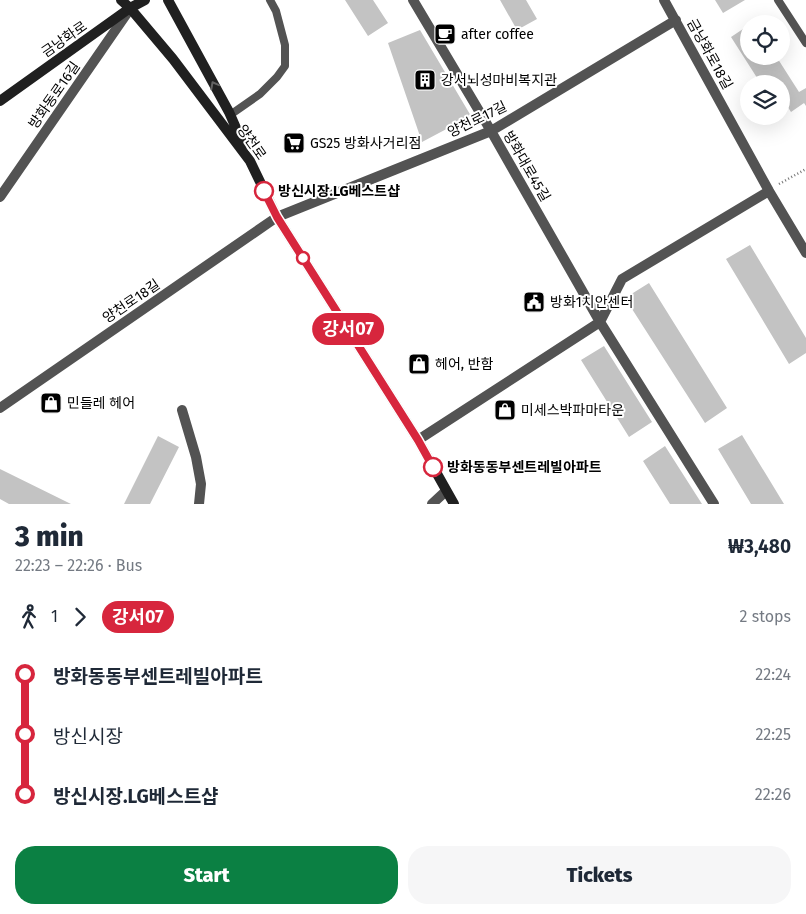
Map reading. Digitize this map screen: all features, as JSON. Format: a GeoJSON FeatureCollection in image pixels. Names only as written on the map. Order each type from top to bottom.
{"type":"FeatureCollection","features":[{"type":"Feature","properties":{"kind":"main road","name":"양천로"},"geometry":{"type":"LineString","coordinates":[[122,0],[173,59],[250,161],[277,217],[418,440],[454,504]]}},
{"type":"Feature","properties":{"kind":"main road","name":"금낭화로"},"geometry":{"type":"LineString","coordinates":[[0,101],[130,8],[145,0]]}},
{"type":"Feature","properties":{"kind":"main road"},"geometry":{"type":"LineString","coordinates":[[168,0],[230,115],[250,161]]}},
{"type":"Feature","properties":{"kind":"street","name":"방화대로45길"},"geometry":{"type":"LineString","coordinates":[[413,0],[491,131],[600,322],[714,504]]}},
{"type":"Feature","properties":{"kind":"street","name":"금낭화로18길"},"geometry":{"type":"LineString","coordinates":[[664,0],[769,191],[806,252]]}},
{"type":"Feature","properties":{"kind":"street","name":"방화동로16길"},"geometry":{"type":"LineString","coordinates":[[0,197],[130,8]]}},
{"type":"Feature","properties":{"kind":"street","name":"양천로17길"},"geometry":{"type":"LineString","coordinates":[[277,217],[491,131],[676,20]]}},
{"type":"Feature","properties":{"kind":"street"},"geometry":{"type":"LineString","coordinates":[[418,440],[600,322],[622,279],[769,191]]}},
{"type":"Feature","properties":{"kind":"street","name":"양천로18길"},"geometry":{"type":"LineString","coordinates":[[0,408],[277,217]]}},
{"type":"Feature","properties":{"kind":"street"},"geometry":{"type":"LineString","coordinates":[[182,410],[196,457],[201,484],[199,504]]}},
{"type":"Feature","properties":{"kind":"street"},"geometry":{"type":"LineString","coordinates":[[432,504],[446,490]]}},
{"type":"Feature","properties":{"kind":"lane"},"geometry":{"type":"LineString","coordinates":[[230,115],[260,94],[285,66],[285,45],[276,11],[270,0]]}},
{"type":"Feature","properties":{"kind":"lane"},"geometry":{"type":"LineString","coordinates":[[778,0],[806,43]]}},
{"type":"Feature","properties":{"kind":"path"},"geometry":{"type":"LineString","coordinates":[[769,191],[806,169]]}},
{"type":"Feature","properties":{"kind":"building"},"geometry":{"type":"Polygon","coordinates":[[[345,0],[373,0],[388,23],[368,36],[345,0]]]}},
{"type":"Feature","properties":{"kind":"building"},"geometry":{"type":"Polygon","coordinates":[[[500,0],[526,0],[537,19],[517,30],[500,0]]]}},
{"type":"Feature","properties":{"kind":"building"},"geometry":{"type":"Polygon","coordinates":[[[715,0],[745,0],[723,13],[715,0]]]}},
{"type":"Feature","properties":{"kind":"building","name":"강서뇌성마비복지관"},"geometry":{"type":"Polygon","coordinates":[[[420,30],[471,116],[422,142],[388,43],[420,30]]]}},
{"type":"Feature","properties":{"kind":"building"},"geometry":{"type":"Polygon","coordinates":[[[740,31],[740,51],[731,37],[740,31]]]}},
{"type":"Feature","properties":{"kind":"building"},"geometry":{"type":"Polygon","coordinates":[[[749,65],[782,65],[788,75],[755,75],[749,65]]]}},
{"type":"Feature","properties":{"kind":"building"},"geometry":{"type":"Polygon","coordinates":[[[790,78],[799,92],[806,88],[806,106],[804,103],[791,112],[790,78]]]}},
{"type":"Feature","properties":{"kind":"building"},"geometry":{"type":"Polygon","coordinates":[[[750,245],[806,338],[806,353],[789,364],[726,259],[750,245]]]}},
{"type":"Feature","properties":{"kind":"building"},"geometry":{"type":"Polygon","coordinates":[[[649,283],[727,408],[705,423],[625,298],[649,283]]]}},
{"type":"Feature","properties":{"kind":"building"},"geometry":{"type":"Polygon","coordinates":[[[604,346],[652,422],[629,437],[581,360],[604,346]]]}},
{"type":"Feature","properties":{"kind":"building"},"geometry":{"type":"Polygon","coordinates":[[[742,435],[784,504],[751,504],[718,449],[742,435]]]}},
{"type":"Feature","properties":{"kind":"building"},"geometry":{"type":"Polygon","coordinates":[[[158,436],[179,447],[150,504],[124,504],[158,436]]]}},
{"type":"Feature","properties":{"kind":"building"},"geometry":{"type":"Polygon","coordinates":[[[665,446],[702,504],[670,504],[643,461],[665,446]]]}},
{"type":"Feature","properties":{"kind":"building"},"geometry":{"type":"Polygon","coordinates":[[[0,469],[71,504],[9,504],[0,499],[0,469]]]}},
{"type":"Feature","properties":{"kind":"bus line","name":"강서07"},"geometry":{"type":"LineString","coordinates":[[264,191],[277,217],[418,440],[433,467]]}},
{"type":"Feature","properties":{"kind":"place","name":"after coffee"},"geometry":{"type":"Point","coordinates":[445,34]}},
{"type":"Feature","properties":{"kind":"place","name":"강서뇌성마비복지관"},"geometry":{"type":"Point","coordinates":[425,80]}},
{"type":"Feature","properties":{"kind":"place","name":"GS25 방화사거리점"},"geometry":{"type":"Point","coordinates":[294,143]}},
{"type":"Feature","properties":{"kind":"place","name":"방신시장.LG베스트샵"},"geometry":{"type":"Point","coordinates":[264,191]}},
{"type":"Feature","properties":{"kind":"place","name":"방화1치안센터"},"geometry":{"type":"Point","coordinates":[534,302]}},
{"type":"Feature","properties":{"kind":"place","name":"헤어, 반함"},"geometry":{"type":"Point","coordinates":[419,364]}},
{"type":"Feature","properties":{"kind":"place","name":"민들레 헤어"},"geometry":{"type":"Point","coordinates":[51,403]}},
{"type":"Feature","properties":{"kind":"place","name":"미세스박파마타운"},"geometry":{"type":"Point","coordinates":[505,410]}},
{"type":"Feature","properties":{"kind":"place","name":"방화동동부센트레빌아파트"},"geometry":{"type":"Point","coordinates":[433,467]}}]}
